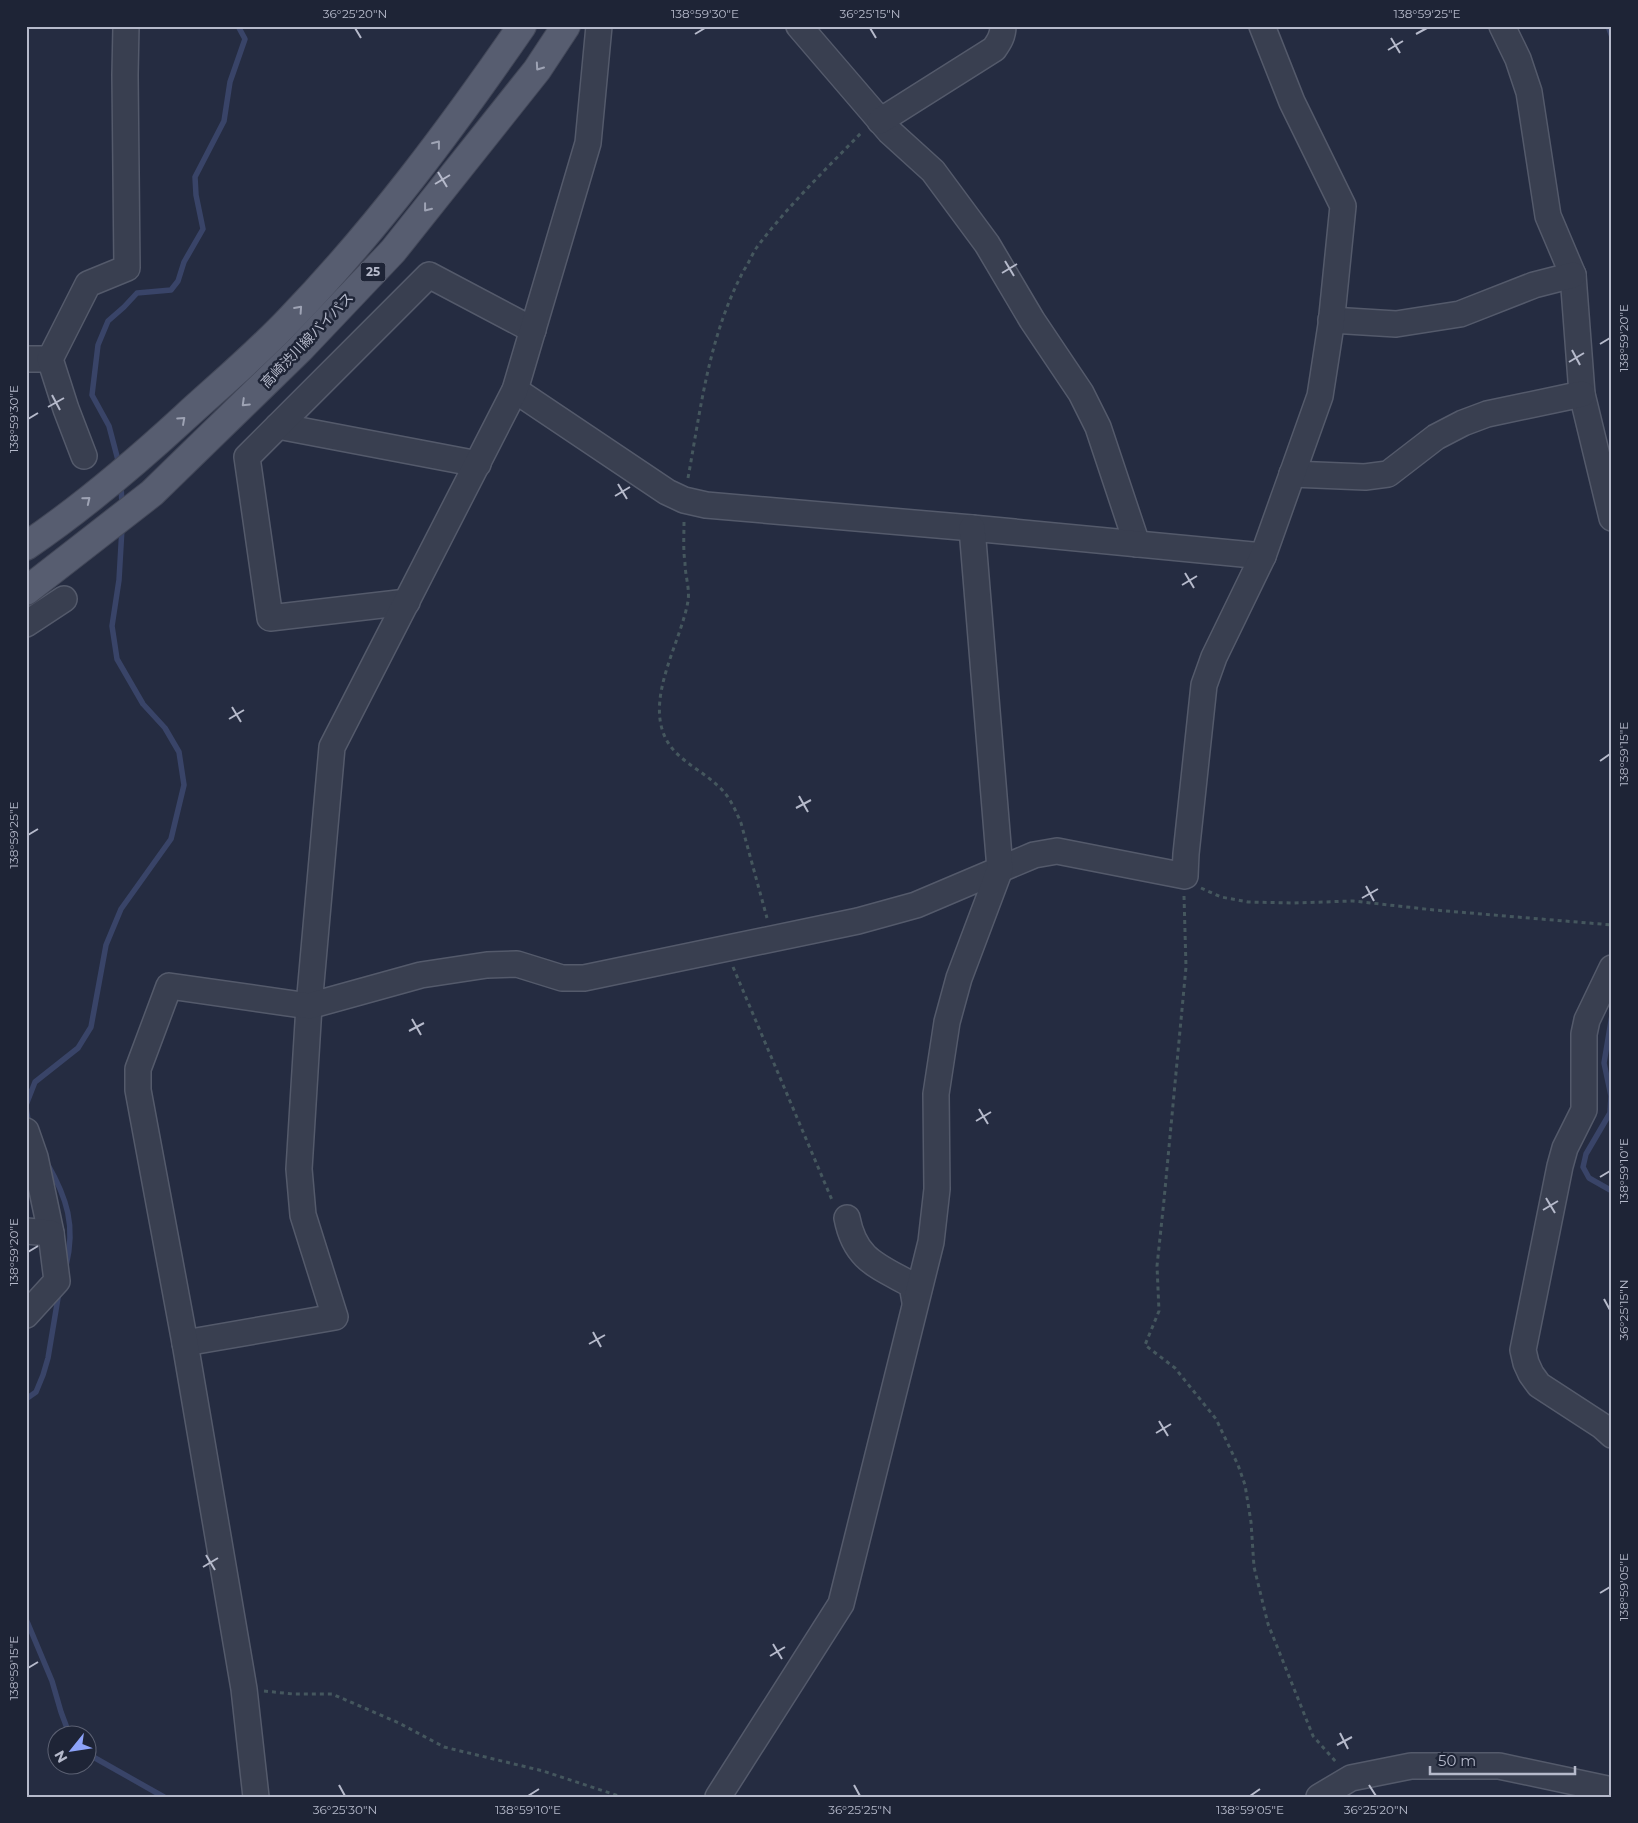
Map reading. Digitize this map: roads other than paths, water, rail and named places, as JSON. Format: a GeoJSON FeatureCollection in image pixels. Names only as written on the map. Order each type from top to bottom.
{"type":"FeatureCollection","features":[{"type":"Feature","properties":{"kind":"main road","name":"高崎渋川線バイパス"},"geometry":{"type":"LineString","coordinates":[[26,546],[48,531],[145,453],[290,320],[362,239],[441,138],[522,26]]}},
{"type":"Feature","properties":{"kind":"main road","name":"高崎渋川線バイパス"},"geometry":{"type":"LineString","coordinates":[[26,591],[62,565],[152,493],[300,349],[393,251],[537,70],[566,26]]}},
{"type":"Feature","properties":{"kind":"street"},"geometry":{"type":"LineString","coordinates":[[84,456],[66,409],[38,359],[88,284],[127,268],[126,26]]}},
{"type":"Feature","properties":{"kind":"street"},"geometry":{"type":"LineString","coordinates":[[185,1343],[335,1317],[303,1215],[298,1169],[309,1006],[332,747],[515,390],[588,143],[599,26]]}},
{"type":"Feature","properties":{"kind":"street"},"geometry":{"type":"LineString","coordinates":[[799,26],[880,121],[933,171],[987,244],[1032,320],[1081,393],[1098,427],[1137,544]]}},
{"type":"Feature","properties":{"kind":"street"},"geometry":{"type":"LineString","coordinates":[[880,121],[994,49],[1000,41],[1003,26]]}},
{"type":"Feature","properties":{"kind":"street"},"geometry":{"type":"LineString","coordinates":[[256,1797],[244,1689],[185,1343],[138,1090],[138,1069],[169,986],[309,1006],[421,975],[487,965],[517,964],[562,978],[584,978],[858,921],[900,910],[1034,855],[1057,851],[1185,876],[1186,845],[1204,684],[1214,657],[1263,556],[1320,396],[1331,320],[1343,206],[1292,102],[1262,26]]}},
{"type":"Feature","properties":{"kind":"street"},"geometry":{"type":"LineString","coordinates":[[1502,26],[1518,59],[1528,92],[1548,216],[1573,275],[1582,394],[1612,518]]}},
{"type":"Feature","properties":{"kind":"street"},"geometry":{"type":"LineString","coordinates":[[407,602],[270,618],[246,457],[428,275],[534,330]]}},
{"type":"Feature","properties":{"kind":"street"},"geometry":{"type":"LineString","coordinates":[[1331,320],[1396,324],[1460,314],[1534,284],[1573,275]]}},
{"type":"Feature","properties":{"kind":"street"},"geometry":{"type":"LineString","coordinates":[[515,390],[667,492],[684,500],[706,505],[1263,556]]}},
{"type":"Feature","properties":{"kind":"street"},"geometry":{"type":"LineString","coordinates":[[1292,474],[1365,477],[1388,474],[1436,437],[1463,423],[1487,414],[1582,394]]}},
{"type":"Feature","properties":{"kind":"street"},"geometry":{"type":"LineString","coordinates":[[278,426],[478,464]]}},
{"type":"Feature","properties":{"kind":"street"},"geometry":{"type":"LineString","coordinates":[[718,1797],[841,1604],[931,1242],[937,1189],[936,1094],[947,1022],[959,978],[1000,869],[972,528]]}},
{"type":"Feature","properties":{"kind":"street"},"geometry":{"type":"LineString","coordinates":[[26,624],[64,599]]}},
{"type":"Feature","properties":{"kind":"street"},"geometry":{"type":"LineString","coordinates":[[1612,968],[1587,1020],[1584,1034],[1584,1110],[1565,1148],[1560,1166],[1523,1350],[1531,1374],[1539,1385],[1602,1426],[1612,1435]]}},
{"type":"Feature","properties":{"kind":"street"},"geometry":{"type":"LineString","coordinates":[[26,1131],[35,1157],[51,1233],[57,1281],[26,1315]]}},
{"type":"Feature","properties":{"kind":"street"},"geometry":{"type":"LineString","coordinates":[[839,1209],[852,1240],[864,1257],[912,1285],[915,1302]]}},
{"type":"Feature","properties":{"kind":"street"},"geometry":{"type":"LineString","coordinates":[[26,1231],[51,1233]]}},
{"type":"Feature","properties":{"kind":"street"},"geometry":{"type":"LineString","coordinates":[[1319,1797],[1354,1788],[1411,1766],[1499,1766],[1612,1790]]}},
{"type":"Feature","properties":{"kind":"waterway"},"geometry":{"type":"LineString","coordinates":[[119,464],[109,426],[92,395],[98,345],[108,321],[137,293],[171,290],[178,281],[184,262],[203,229],[196,195],[195,177],[224,121],[230,82],[245,39],[238,26]]}},
{"type":"Feature","properties":{"kind":"waterway"},"geometry":{"type":"LineString","coordinates":[[1608,26],[1612,37]]}},
{"type":"Feature","properties":{"kind":"waterway"},"geometry":{"type":"LineString","coordinates":[[121,485],[122,506]]}},
{"type":"Feature","properties":{"kind":"waterway"},"geometry":{"type":"LineString","coordinates":[[26,1105],[35,1082],[78,1048],[91,1027],[106,945],[121,909],[171,839],[184,785],[179,752],[165,728],[143,704],[117,659],[112,626],[119,580],[122,528]]}},
{"type":"Feature","properties":{"kind":"waterway"},"geometry":{"type":"LineString","coordinates":[[1612,1015],[1604,1063],[1611,1096],[1610,1113],[1586,1154],[1583,1167],[1589,1178],[1612,1191]]}},
{"type":"Feature","properties":{"kind":"waterway"},"geometry":{"type":"LineString","coordinates":[[26,1107],[29,1126]]}},
{"type":"Feature","properties":{"kind":"waterway"},"geometry":{"type":"LineString","coordinates":[[47,1163],[60,1188],[68,1213],[70,1238],[66,1266]]}},
{"type":"Feature","properties":{"kind":"waterway"},"geometry":{"type":"LineString","coordinates":[[26,1399],[36,1392],[43,1375],[48,1358],[59,1292]]}},
{"type":"Feature","properties":{"kind":"waterway"},"geometry":{"type":"LineString","coordinates":[[26,1619],[52,1681],[66,1726]]}},
{"type":"Feature","properties":{"kind":"waterway"},"geometry":{"type":"LineString","coordinates":[[98,1760],[164,1797]]}}]}
